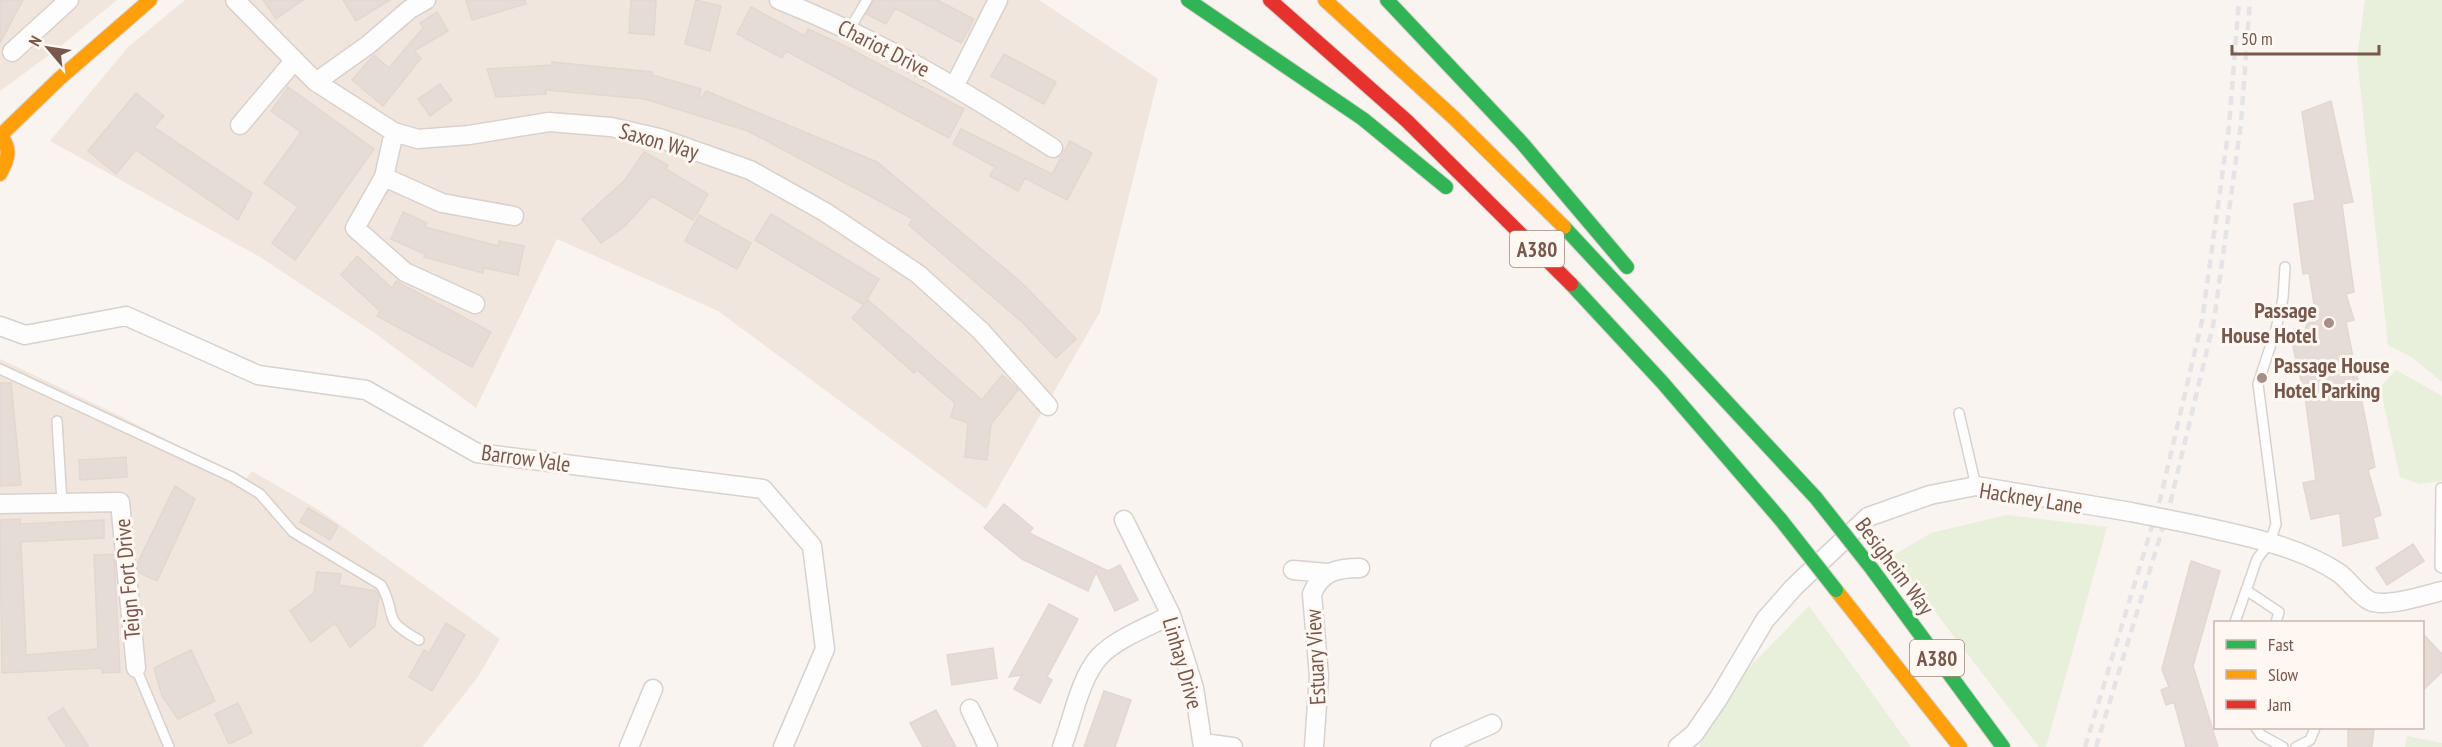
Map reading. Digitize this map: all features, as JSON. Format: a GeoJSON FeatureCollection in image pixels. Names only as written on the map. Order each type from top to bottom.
{"type":"FeatureCollection","features":[{"type":"Feature","properties":{"kind":"main road"},"geometry":{"type":"LineString","coordinates":[[0,174],[9,157],[6,142],[1,135],[59,79],[150,0]]}},
{"type":"Feature","properties":{"kind":"main road"},"geometry":{"type":"LineString","coordinates":[[1188,0],[1363,119],[1456,196]]}},
{"type":"Feature","properties":{"kind":"main road","name":"A380"},"geometry":{"type":"LineString","coordinates":[[1270,0],[1329,50],[1414,129],[1589,302],[1781,520],[1960,747]]}},
{"type":"Feature","properties":{"kind":"main road","name":"A380"},"geometry":{"type":"LineString","coordinates":[[1325,0],[1378,46],[1503,165],[1675,342]]}},
{"type":"Feature","properties":{"kind":"main road","name":"A380"},"geometry":{"type":"LineString","coordinates":[[1387,0],[1522,143],[1617,253],[1675,342]]}},
{"type":"Feature","properties":{"kind":"main road","name":"A380"},"geometry":{"type":"LineString","coordinates":[[1506,239],[1589,302]]}},
{"type":"Feature","properties":{"kind":"main road","name":"Besigheim Way"},"geometry":{"type":"LineString","coordinates":[[1675,342],[1816,498],[1872,569],[2003,747]]}},
{"type":"Feature","properties":{"kind":"street"},"geometry":{"type":"LineString","coordinates":[[12,52],[69,0]]}},
{"type":"Feature","properties":{"kind":"street","name":"Saxon Way"},"geometry":{"type":"LineString","coordinates":[[235,0],[316,82],[394,132],[418,139],[469,135],[549,122],[611,127],[659,138],[750,170],[825,212],[918,274],[981,331],[1048,406]]}},
{"type":"Feature","properties":{"kind":"street"},"geometry":{"type":"LineString","coordinates":[[316,82],[368,45],[410,9],[426,0]]}},
{"type":"Feature","properties":{"kind":"street","name":"Chariot Drive"},"geometry":{"type":"LineString","coordinates":[[779,0],[849,30],[955,85],[1053,148]]}},
{"type":"Feature","properties":{"kind":"street","name":"Chariot Drive"},"geometry":{"type":"LineString","coordinates":[[955,85],[998,0]]}},
{"type":"Feature","properties":{"kind":"street"},"geometry":{"type":"LineString","coordinates":[[240,125],[294,61]]}},
{"type":"Feature","properties":{"kind":"street"},"geometry":{"type":"LineString","coordinates":[[394,132],[384,177],[355,228],[405,272],[475,304]]}},
{"type":"Feature","properties":{"kind":"street"},"geometry":{"type":"LineString","coordinates":[[384,177],[442,203],[514,216]]}},
{"type":"Feature","properties":{"kind":"street","name":"Barrow Vale"},"geometry":{"type":"LineString","coordinates":[[0,326],[25,335],[126,316],[258,375],[366,390],[477,453],[763,489],[812,546],[825,649],[783,747]]}},
{"type":"Feature","properties":{"kind":"street","name":"Hackney Lane"},"geometry":{"type":"LineString","coordinates":[[1678,747],[1694,734],[1718,699],[1765,620],[1794,587],[1868,517],[1930,495],[1976,486],[2131,512],[2270,542],[2339,573],[2370,601],[2389,603],[2442,591]]}},
{"type":"Feature","properties":{"kind":"street","name":"Teign Fort Drive"},"geometry":{"type":"LineString","coordinates":[[0,504],[120,502],[136,668]]}},
{"type":"Feature","properties":{"kind":"street","name":"Linhay Drive"},"geometry":{"type":"LineString","coordinates":[[1124,520],[1171,615],[1194,688],[1203,745]]}},
{"type":"Feature","properties":{"kind":"street"},"geometry":{"type":"LineString","coordinates":[[1293,570],[1327,573],[1344,568],[1360,568]]}},
{"type":"Feature","properties":{"kind":"street","name":"Estuary View"},"geometry":{"type":"LineString","coordinates":[[1314,747],[1319,676],[1312,594],[1315,585],[1327,573]]}},
{"type":"Feature","properties":{"kind":"street"},"geometry":{"type":"LineString","coordinates":[[1062,747],[1085,682],[1099,657],[1126,638],[1171,615]]}},
{"type":"Feature","properties":{"kind":"street"},"geometry":{"type":"LineString","coordinates":[[629,747],[653,689]]}},
{"type":"Feature","properties":{"kind":"street"},"geometry":{"type":"LineString","coordinates":[[970,709],[988,747]]}},
{"type":"Feature","properties":{"kind":"street"},"geometry":{"type":"LineString","coordinates":[[1440,747],[1492,724]]}},
{"type":"Feature","properties":{"kind":"street"},"geometry":{"type":"LineString","coordinates":[[1203,745],[1233,747]]}},
{"type":"Feature","properties":{"kind":"lane"},"geometry":{"type":"LineString","coordinates":[[849,30],[867,0]]}},
{"type":"Feature","properties":{"kind":"lane"},"geometry":{"type":"LineString","coordinates":[[2235,621],[2257,559],[2270,542],[2276,524],[2258,384],[2283,298],[2285,267]]}},
{"type":"Feature","properties":{"kind":"lane"},"geometry":{"type":"LineString","coordinates":[[0,369],[232,477],[260,494],[293,532],[381,585],[388,598],[389,616],[399,629],[419,640]]}},
{"type":"Feature","properties":{"kind":"lane"},"geometry":{"type":"LineString","coordinates":[[1959,413],[1976,486]]}},
{"type":"Feature","properties":{"kind":"lane"},"geometry":{"type":"LineString","coordinates":[[57,421],[62,503]]}},
{"type":"Feature","properties":{"kind":"lane"},"geometry":{"type":"LineString","coordinates":[[2441,488],[2440,567],[2442,568]]}},
{"type":"Feature","properties":{"kind":"lane"},"geometry":{"type":"LineString","coordinates":[[2246,591],[2279,612],[2276,621]]}},
{"type":"Feature","properties":{"kind":"lane"},"geometry":{"type":"LineString","coordinates":[[136,668],[169,747]]}},
{"type":"Feature","properties":{"kind":"lane"},"geometry":{"type":"LineString","coordinates":[[2257,729],[2261,735],[2283,747]]}},
{"type":"Feature","properties":{"kind":"lane"},"geometry":{"type":"LineString","coordinates":[[2296,747],[2310,740],[2315,729]]}},
{"type":"Feature","properties":{"kind":"shaded area"},"geometry":{"type":"Polygon","coordinates":[[[0,0],[117,0],[56,50],[0,91],[0,0]]]}},
{"type":"Feature","properties":{"kind":"shaded area"},"geometry":{"type":"Polygon","coordinates":[[[185,0],[1039,0],[1158,79],[1100,312],[986,509],[718,311],[557,239],[476,408],[376,334],[260,257],[50,141],[128,47],[185,0]]]}},
{"type":"Feature","properties":{"kind":"shaded area"},"geometry":{"type":"Polygon","coordinates":[[[0,359],[112,412],[245,480],[252,471],[319,510],[500,639],[478,677],[422,747],[0,747],[0,359]]]}},
{"type":"Feature","properties":{"kind":"green space"},"geometry":{"type":"Polygon","coordinates":[[[2365,0],[2442,0],[2442,382],[2413,358],[2388,345],[2357,58],[2365,0]]]}},
{"type":"Feature","properties":{"kind":"green space"},"geometry":{"type":"Polygon","coordinates":[[[2396,370],[2442,396],[2442,481],[2420,484],[2400,477],[2380,387],[2396,370]]]}},
{"type":"Feature","properties":{"kind":"green space"},"geometry":{"type":"Polygon","coordinates":[[[2007,515],[2107,527],[2046,747],[2039,747],[1892,556],[1931,533],[2007,515]]]}},
{"type":"Feature","properties":{"kind":"green space"},"geometry":{"type":"Polygon","coordinates":[[[1809,606],[1911,747],[1699,747],[1742,675],[1809,606]]]}},
{"type":"Feature","properties":{"kind":"green space"},"geometry":{"type":"Polygon","coordinates":[[[2407,736],[2442,743],[2442,747],[2405,747],[2407,736]]]}},
{"type":"Feature","properties":{"kind":"building"},"geometry":{"type":"Polygon","coordinates":[[[0,0],[23,0],[0,43],[0,0]]]}},
{"type":"Feature","properties":{"kind":"building"},"geometry":{"type":"Polygon","coordinates":[[[263,0],[303,0],[276,19],[263,0]]]}},
{"type":"Feature","properties":{"kind":"building"},"geometry":{"type":"Polygon","coordinates":[[[343,0],[390,0],[356,21],[343,0]]]}},
{"type":"Feature","properties":{"kind":"building"},"geometry":{"type":"Polygon","coordinates":[[[466,0],[525,0],[526,4],[472,20],[466,0]]]}},
{"type":"Feature","properties":{"kind":"building"},"geometry":{"type":"Polygon","coordinates":[[[631,0],[656,0],[654,35],[629,33],[631,0]]]}},
{"type":"Feature","properties":{"kind":"building"},"geometry":{"type":"Polygon","coordinates":[[[696,0],[721,6],[710,51],[685,44],[696,0]]]}},
{"type":"Feature","properties":{"kind":"building"},"geometry":{"type":"Polygon","coordinates":[[[874,0],[937,0],[974,19],[961,43],[895,8],[886,24],[866,14],[874,0]]]}},
{"type":"Feature","properties":{"kind":"building"},"geometry":{"type":"Polygon","coordinates":[[[751,7],[805,36],[808,29],[845,46],[964,109],[949,138],[786,51],[782,58],[737,34],[751,7]]]}},
{"type":"Feature","properties":{"kind":"building"},"geometry":{"type":"Polygon","coordinates":[[[437,12],[448,31],[414,51],[421,58],[383,106],[352,80],[374,55],[389,68],[423,28],[420,23],[437,12]]]}},
{"type":"Feature","properties":{"kind":"building"},"geometry":{"type":"Polygon","coordinates":[[[1004,54],[1056,82],[1044,104],[991,76],[1004,54]]]}},
{"type":"Feature","properties":{"kind":"building"},"geometry":{"type":"Polygon","coordinates":[[[552,62],[652,72],[652,75],[701,89],[699,97],[702,98],[706,91],[877,162],[1023,284],[1076,339],[1056,358],[1022,322],[909,225],[913,219],[748,131],[645,99],[546,90],[546,94],[496,97],[487,69],[552,65],[552,62]]]}},
{"type":"Feature","properties":{"kind":"building"},"geometry":{"type":"Polygon","coordinates":[[[440,84],[452,100],[430,116],[418,99],[440,84]]]}},
{"type":"Feature","properties":{"kind":"building"},"geometry":{"type":"Polygon","coordinates":[[[288,87],[374,149],[295,260],[272,243],[298,207],[264,183],[301,132],[271,111],[288,87]]]}},
{"type":"Feature","properties":{"kind":"building"},"geometry":{"type":"Polygon","coordinates":[[[136,93],[164,116],[154,127],[252,193],[238,220],[136,150],[116,174],[88,151],[136,93]]]}},
{"type":"Feature","properties":{"kind":"building","name":"Passage House Hotel"},"geometry":{"type":"Polygon","coordinates":[[[2331,101],[2353,202],[2342,204],[2354,292],[2346,294],[2354,320],[2346,322],[2375,467],[2368,470],[2381,515],[2373,518],[2378,538],[2343,546],[2340,513],[2311,519],[2303,483],[2316,480],[2305,396],[2291,339],[2303,338],[2307,323],[2317,322],[2309,273],[2303,274],[2294,204],[2315,200],[2302,112],[2331,101]]]}},
{"type":"Feature","properties":{"kind":"building"},"geometry":{"type":"Polygon","coordinates":[[[961,129],[1052,174],[1070,141],[1092,153],[1067,200],[1025,178],[1018,191],[990,176],[995,167],[953,144],[961,129]]]}},
{"type":"Feature","properties":{"kind":"building"},"geometry":{"type":"Polygon","coordinates":[[[644,152],[668,165],[666,169],[708,194],[693,220],[652,196],[624,227],[601,243],[582,219],[625,180],[644,152]]]}},
{"type":"Feature","properties":{"kind":"building"},"geometry":{"type":"Polygon","coordinates":[[[403,212],[427,223],[425,227],[498,246],[499,241],[524,246],[518,275],[484,268],[483,273],[424,257],[425,254],[391,239],[403,212]]]}},
{"type":"Feature","properties":{"kind":"building"},"geometry":{"type":"Polygon","coordinates":[[[771,214],[879,279],[864,305],[755,240],[771,214]]]}},
{"type":"Feature","properties":{"kind":"building"},"geometry":{"type":"Polygon","coordinates":[[[699,215],[751,243],[737,269],[685,241],[699,215]]]}},
{"type":"Feature","properties":{"kind":"building"},"geometry":{"type":"Polygon","coordinates":[[[357,256],[392,288],[396,281],[491,332],[472,367],[377,316],[380,311],[341,275],[357,256]]]}},
{"type":"Feature","properties":{"kind":"building"},"geometry":{"type":"Polygon","coordinates":[[[868,300],[982,400],[1002,375],[1018,390],[991,424],[987,460],[965,457],[968,423],[951,417],[955,403],[917,370],[914,373],[852,318],[868,300]]]}},
{"type":"Feature","properties":{"kind":"building"},"geometry":{"type":"Polygon","coordinates":[[[0,383],[11,383],[21,485],[0,486],[0,383]]]}},
{"type":"Feature","properties":{"kind":"building"},"geometry":{"type":"Polygon","coordinates":[[[126,457],[127,477],[80,480],[79,460],[126,457]]]}},
{"type":"Feature","properties":{"kind":"building"},"geometry":{"type":"Polygon","coordinates":[[[175,486],[195,499],[157,581],[138,572],[137,564],[175,486]]]}},
{"type":"Feature","properties":{"kind":"building"},"geometry":{"type":"Polygon","coordinates":[[[1004,504],[1033,528],[1029,533],[1108,571],[1120,565],[1138,600],[1115,611],[1096,572],[1088,591],[1022,559],[984,528],[1004,504]]]}},
{"type":"Feature","properties":{"kind":"building"},"geometry":{"type":"Polygon","coordinates":[[[308,508],[338,526],[330,540],[300,522],[308,508]]]}},
{"type":"Feature","properties":{"kind":"building"},"geometry":{"type":"Polygon","coordinates":[[[20,519],[20,524],[104,520],[104,538],[21,542],[26,655],[98,649],[94,555],[114,554],[120,672],[102,673],[102,668],[2,673],[0,520],[20,519]]]}},
{"type":"Feature","properties":{"kind":"building"},"geometry":{"type":"Polygon","coordinates":[[[2413,544],[2424,561],[2387,585],[2376,568],[2413,544]]]}},
{"type":"Feature","properties":{"kind":"building"},"geometry":{"type":"Polygon","coordinates":[[[2191,561],[2220,571],[2193,666],[2218,747],[2186,747],[2174,702],[2166,705],[2161,690],[2169,687],[2162,669],[2191,561]]]}},
{"type":"Feature","properties":{"kind":"building"},"geometry":{"type":"Polygon","coordinates":[[[317,572],[341,574],[339,585],[376,591],[379,596],[375,626],[350,647],[335,623],[311,642],[290,611],[314,593],[317,572]]]}},
{"type":"Feature","properties":{"kind":"building"},"geometry":{"type":"Polygon","coordinates":[[[1049,604],[1078,619],[1047,677],[1052,680],[1040,703],[1014,689],[1022,675],[1009,677],[1049,604]]]}},
{"type":"Feature","properties":{"kind":"building"},"geometry":{"type":"Polygon","coordinates":[[[446,623],[465,635],[432,691],[409,677],[424,650],[429,653],[446,623]]]}},
{"type":"Feature","properties":{"kind":"building"},"geometry":{"type":"Polygon","coordinates":[[[2424,635],[2442,654],[2442,672],[2424,689],[2424,635]]]}},
{"type":"Feature","properties":{"kind":"building"},"geometry":{"type":"Polygon","coordinates":[[[993,648],[997,678],[952,685],[947,655],[993,648]]]}},
{"type":"Feature","properties":{"kind":"building"},"geometry":{"type":"Polygon","coordinates":[[[191,650],[215,701],[178,719],[162,696],[154,668],[191,650]]]}},
{"type":"Feature","properties":{"kind":"building"},"geometry":{"type":"Polygon","coordinates":[[[1104,691],[1131,700],[1115,747],[1084,747],[1104,691]]]}},
{"type":"Feature","properties":{"kind":"building"},"geometry":{"type":"Polygon","coordinates":[[[238,703],[252,733],[229,744],[215,714],[238,703]]]}},
{"type":"Feature","properties":{"kind":"building"},"geometry":{"type":"Polygon","coordinates":[[[63,708],[89,747],[67,747],[48,718],[63,708]]]}},
{"type":"Feature","properties":{"kind":"building"},"geometry":{"type":"Polygon","coordinates":[[[936,710],[956,747],[923,747],[910,723],[936,710]]]}},
{"type":"Feature","properties":{"kind":"building"},"geometry":{"type":"Polygon","coordinates":[[[2348,729],[2374,729],[2372,747],[2348,747],[2348,729]]]}},
{"type":"Feature","properties":{"kind":"railway"},"geometry":{"type":"LineString","coordinates":[[2085,747],[2160,500],[2202,321],[2229,126],[2239,0]]}},
{"type":"Feature","properties":{"kind":"railway"},"geometry":{"type":"LineString","coordinates":[[2096,747],[2170,504],[2214,321],[2241,123],[2250,0]]}},
{"type":"Feature","properties":{"kind":"traffic: fast"},"geometry":{"type":"LineString","coordinates":[[1188,0],[1363,119],[1446,187]]}},
{"type":"Feature","properties":{"kind":"traffic: fast"},"geometry":{"type":"LineString","coordinates":[[1387,0],[1522,143],[1627,267]]}},
{"type":"Feature","properties":{"kind":"traffic: fast"},"geometry":{"type":"LineString","coordinates":[[1564,227],[1816,498]]}},
{"type":"Feature","properties":{"kind":"traffic: fast"},"geometry":{"type":"LineString","coordinates":[[1571,284],[1662,382],[1781,520]]}},
{"type":"Feature","properties":{"kind":"traffic: fast"},"geometry":{"type":"LineString","coordinates":[[1816,498],[1872,569]]}},
{"type":"Feature","properties":{"kind":"traffic: fast"},"geometry":{"type":"LineString","coordinates":[[1781,520],[1836,590]]}},
{"type":"Feature","properties":{"kind":"traffic: fast"},"geometry":{"type":"LineString","coordinates":[[1872,569],[2003,747]]}},
{"type":"Feature","properties":{"kind":"traffic: slow"},"geometry":{"type":"LineString","coordinates":[[1,135],[59,79],[150,0]]}},
{"type":"Feature","properties":{"kind":"traffic: slow"},"geometry":{"type":"LineString","coordinates":[[1325,0],[1454,118],[1564,227]]}},
{"type":"Feature","properties":{"kind":"traffic: slow"},"geometry":{"type":"LineString","coordinates":[[0,135],[8,154],[0,174]]}},
{"type":"Feature","properties":{"kind":"traffic: slow"},"geometry":{"type":"LineString","coordinates":[[1836,590],[1960,747]]}},
{"type":"Feature","properties":{"kind":"traffic: jam"},"geometry":{"type":"LineString","coordinates":[[1270,0],[1407,121],[1571,284]]}},
{"type":"Feature","properties":{"kind":"place","name":"Passage House Hotel"},"geometry":{"type":"Point","coordinates":[2329,323]}},
{"type":"Feature","properties":{"kind":"place","name":"Passage House Hotel Parking"},"geometry":{"type":"Point","coordinates":[2262,378]}}]}
